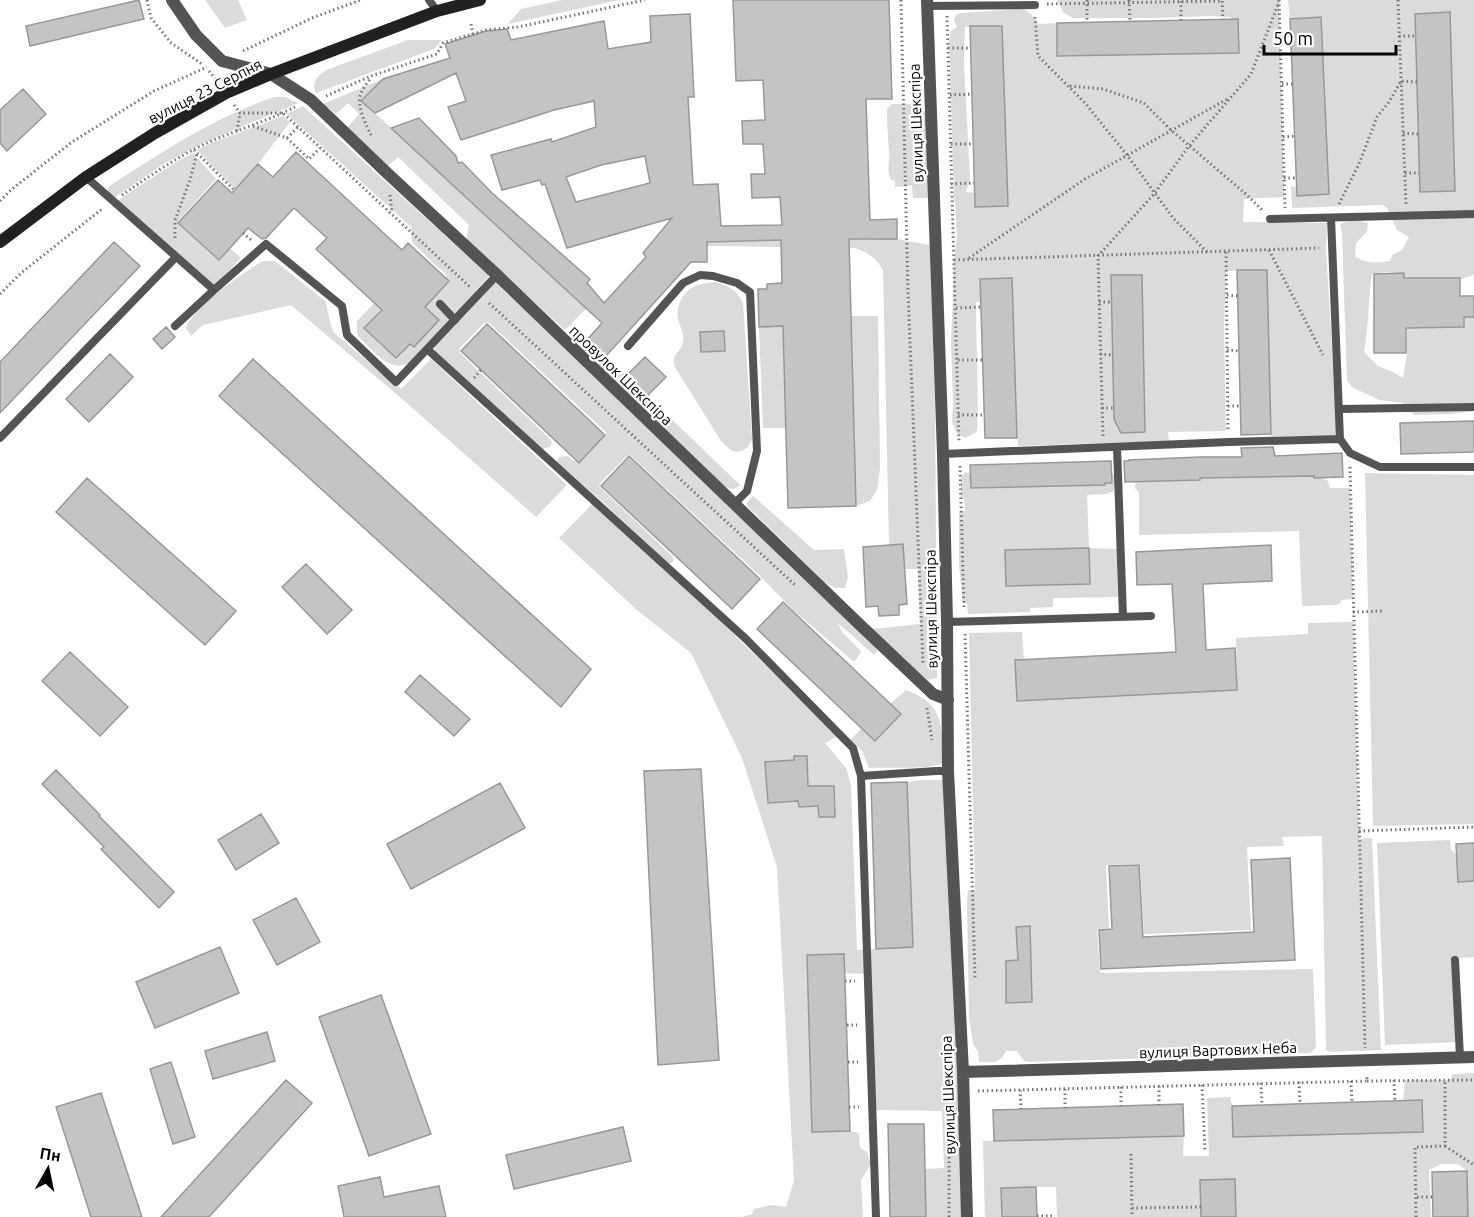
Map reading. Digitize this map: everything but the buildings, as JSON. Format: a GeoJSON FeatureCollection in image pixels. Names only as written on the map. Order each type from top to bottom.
{"type":"FeatureCollection","features":[{"type":"Feature","properties":{"kind":"street"},"geometry":{"type":"LineString","coordinates":[[172,0],[196,35],[222,61]]}},
{"type":"Feature","properties":{"kind":"street","name":"вулиця 23 Серпня"},"geometry":{"type":"LineString","coordinates":[[0,242],[86,177],[154,133],[226,93],[437,11],[480,0]]}},
{"type":"Feature","properties":{"kind":"street","name":"вулиця Шекспіра"},"geometry":{"type":"LineString","coordinates":[[927,3],[943,454],[948,771],[963,1072],[967,1217]]}},
{"type":"Feature","properties":{"kind":"street","name":"провулок Шекспіра"},"geometry":{"type":"LineString","coordinates":[[222,61],[272,74],[311,100],[387,174],[497,275],[924,686],[933,694],[948,700]]}},
{"type":"Feature","properties":{"kind":"street","name":"вулиця Вартових Неба"},"geometry":{"type":"LineString","coordinates":[[963,1072],[1474,1057]]}},
{"type":"Feature","properties":{"kind":"lane"},"geometry":{"type":"LineString","coordinates":[[429,0],[437,11]]}},
{"type":"Feature","properties":{"kind":"lane"},"geometry":{"type":"LineString","coordinates":[[927,3],[1035,5]]}},
{"type":"Feature","properties":{"kind":"lane"},"geometry":{"type":"LineString","coordinates":[[86,177],[214,290]]}},
{"type":"Feature","properties":{"kind":"lane"},"geometry":{"type":"LineString","coordinates":[[1270,219],[1474,214]]}},
{"type":"Feature","properties":{"kind":"lane"},"geometry":{"type":"LineString","coordinates":[[1331,218],[1340,439],[1350,453],[1380,467],[1474,467]]}},
{"type":"Feature","properties":{"kind":"lane"},"geometry":{"type":"LineString","coordinates":[[175,326],[266,244],[342,306],[347,336],[396,382],[497,275]]}},
{"type":"Feature","properties":{"kind":"lane"},"geometry":{"type":"LineString","coordinates":[[0,438],[176,257]]}},
{"type":"Feature","properties":{"kind":"lane"},"geometry":{"type":"LineString","coordinates":[[628,346],[683,283],[700,275],[737,283],[750,292],[757,451],[747,491],[734,504]]}},
{"type":"Feature","properties":{"kind":"lane"},"geometry":{"type":"LineString","coordinates":[[440,304],[455,320]]}},
{"type":"Feature","properties":{"kind":"lane"},"geometry":{"type":"LineString","coordinates":[[427,349],[746,639],[853,748],[861,777],[876,1217]]}},
{"type":"Feature","properties":{"kind":"lane"},"geometry":{"type":"LineString","coordinates":[[1339,409],[1474,407]]}},
{"type":"Feature","properties":{"kind":"lane"},"geometry":{"type":"LineString","coordinates":[[943,454],[1340,439]]}},
{"type":"Feature","properties":{"kind":"lane"},"geometry":{"type":"LineString","coordinates":[[1117,447],[1123,617]]}},
{"type":"Feature","properties":{"kind":"lane"},"geometry":{"type":"LineString","coordinates":[[947,622],[1151,616]]}},
{"type":"Feature","properties":{"kind":"lane"},"geometry":{"type":"LineString","coordinates":[[861,777],[948,771]]}},
{"type":"Feature","properties":{"kind":"lane"},"geometry":{"type":"LineString","coordinates":[[1455,960],[1460,1057]]}},
{"type":"Feature","properties":{"kind":"path"},"geometry":{"type":"LineString","coordinates":[[147,0],[151,18],[171,43],[206,67]]}},
{"type":"Feature","properties":{"kind":"path"},"geometry":{"type":"LineString","coordinates":[[0,201],[12,189],[81,136],[154,91],[312,18],[361,0]]}},
{"type":"Feature","properties":{"kind":"path"},"geometry":{"type":"LineString","coordinates":[[901,0],[908,292],[923,666]]}},
{"type":"Feature","properties":{"kind":"path"},"geometry":{"type":"LineString","coordinates":[[1207,252],[1173,218],[1085,103],[1038,56],[1035,5],[1222,0],[1223,20]]}},
{"type":"Feature","properties":{"kind":"path"},"geometry":{"type":"LineString","coordinates":[[1398,0],[1406,216]]}},
{"type":"Feature","properties":{"kind":"path"},"geometry":{"type":"LineString","coordinates":[[1129,1],[1130,21]]}},
{"type":"Feature","properties":{"kind":"path"},"geometry":{"type":"LineString","coordinates":[[1181,1],[1182,21]]}},
{"type":"Feature","properties":{"kind":"path"},"geometry":{"type":"LineString","coordinates":[[1279,1],[1285,218]]}},
{"type":"Feature","properties":{"kind":"path"},"geometry":{"type":"LineString","coordinates":[[1103,447],[1098,255],[1154,194],[1189,146],[1251,74],[1279,1]]}},
{"type":"Feature","properties":{"kind":"path"},"geometry":{"type":"LineString","coordinates":[[1087,2],[1088,22]]}},
{"type":"Feature","properties":{"kind":"path"},"geometry":{"type":"LineString","coordinates":[[471,24],[473,34]]}},
{"type":"Feature","properties":{"kind":"path"},"geometry":{"type":"LineString","coordinates":[[1399,36],[1415,36]]}},
{"type":"Feature","properties":{"kind":"path"},"geometry":{"type":"LineString","coordinates":[[1280,37],[1290,37]]}},
{"type":"Feature","properties":{"kind":"path"},"geometry":{"type":"LineString","coordinates":[[947,48],[970,48]]}},
{"type":"Feature","properties":{"kind":"path"},"geometry":{"type":"LineString","coordinates":[[371,76],[359,103],[373,141]]}},
{"type":"Feature","properties":{"kind":"path"},"geometry":{"type":"LineString","coordinates":[[1401,81],[1417,82]]}},
{"type":"Feature","properties":{"kind":"path"},"geometry":{"type":"LineString","coordinates":[[1331,218],[1359,164],[1377,117],[1401,81]]}},
{"type":"Feature","properties":{"kind":"path"},"geometry":{"type":"LineString","coordinates":[[1281,84],[1292,84]]}},
{"type":"Feature","properties":{"kind":"path"},"geometry":{"type":"LineString","coordinates":[[1068,86],[1103,89],[1144,103],[1171,130],[1247,195],[1270,219]]}},
{"type":"Feature","properties":{"kind":"path"},"geometry":{"type":"LineString","coordinates":[[949,95],[972,94]]}},
{"type":"Feature","properties":{"kind":"path"},"geometry":{"type":"LineString","coordinates":[[968,260],[1085,179],[1230,98]]}},
{"type":"Feature","properties":{"kind":"path"},"geometry":{"type":"LineString","coordinates":[[237,131],[240,113]]}},
{"type":"Feature","properties":{"kind":"path"},"geometry":{"type":"LineString","coordinates":[[283,113],[795,585]]}},
{"type":"Feature","properties":{"kind":"path"},"geometry":{"type":"LineString","coordinates":[[252,126],[287,138],[309,159],[321,148]]}},
{"type":"Feature","properties":{"kind":"path"},"geometry":{"type":"LineString","coordinates":[[287,138],[298,127]]}},
{"type":"Feature","properties":{"kind":"path"},"geometry":{"type":"LineString","coordinates":[[1403,133],[1418,134]]}},
{"type":"Feature","properties":{"kind":"path"},"geometry":{"type":"LineString","coordinates":[[1283,137],[1295,136]]}},
{"type":"Feature","properties":{"kind":"path"},"geometry":{"type":"LineString","coordinates":[[951,144],[973,144]]}},
{"type":"Feature","properties":{"kind":"path"},"geometry":{"type":"LineString","coordinates":[[176,257],[175,220],[190,180],[196,152],[234,190]]}},
{"type":"Feature","properties":{"kind":"path"},"geometry":{"type":"LineString","coordinates":[[1405,172],[1419,173]]}},
{"type":"Feature","properties":{"kind":"path"},"geometry":{"type":"LineString","coordinates":[[1284,178],[1296,178]]}},
{"type":"Feature","properties":{"kind":"path"},"geometry":{"type":"LineString","coordinates":[[951,184],[974,183]]}},
{"type":"Feature","properties":{"kind":"path"},"geometry":{"type":"LineString","coordinates":[[937,261],[1332,248]]}},
{"type":"Feature","properties":{"kind":"path"},"geometry":{"type":"LineString","coordinates":[[1269,250],[1325,359]]}},
{"type":"Feature","properties":{"kind":"path"},"geometry":{"type":"LineString","coordinates":[[1226,251],[1228,442]]}},
{"type":"Feature","properties":{"kind":"path"},"geometry":{"type":"LineString","coordinates":[[1227,296],[1238,296]]}},
{"type":"Feature","properties":{"kind":"path"},"geometry":{"type":"LineString","coordinates":[[1099,302],[1111,302]]}},
{"type":"Feature","properties":{"kind":"path"},"geometry":{"type":"LineString","coordinates":[[955,308],[981,307]]}},
{"type":"Feature","properties":{"kind":"path"},"geometry":{"type":"LineString","coordinates":[[1227,350],[1239,351]]}},
{"type":"Feature","properties":{"kind":"path"},"geometry":{"type":"LineString","coordinates":[[1100,354],[1112,355]]}},
{"type":"Feature","properties":{"kind":"path"},"geometry":{"type":"LineString","coordinates":[[957,360],[983,360]]}},
{"type":"Feature","properties":{"kind":"path"},"geometry":{"type":"LineString","coordinates":[[1228,406],[1240,406]]}},
{"type":"Feature","properties":{"kind":"path"},"geometry":{"type":"LineString","coordinates":[[1102,408],[1113,408]]}},
{"type":"Feature","properties":{"kind":"path"},"geometry":{"type":"LineString","coordinates":[[958,415],[985,415]]}},
{"type":"Feature","properties":{"kind":"path"},"geometry":{"type":"LineString","coordinates":[[1350,453],[1367,1081]]}},
{"type":"Feature","properties":{"kind":"path"},"geometry":{"type":"LineString","coordinates":[[1353,612],[1384,611]]}},
{"type":"Feature","properties":{"kind":"path"},"geometry":{"type":"LineString","coordinates":[[1359,831],[1474,827]]}},
{"type":"Feature","properties":{"kind":"path"},"geometry":{"type":"LineString","coordinates":[[1394,1080],[1395,1101]]}},
{"type":"Feature","properties":{"kind":"path"},"geometry":{"type":"LineString","coordinates":[[1445,1080],[1446,1146]]}},
{"type":"Feature","properties":{"kind":"path"},"geometry":{"type":"LineString","coordinates":[[978,1090],[1474,1080]]}},
{"type":"Feature","properties":{"kind":"path"},"geometry":{"type":"LineString","coordinates":[[1351,1081],[1352,1102]]}},
{"type":"Feature","properties":{"kind":"path"},"geometry":{"type":"LineString","coordinates":[[1299,1082],[1300,1104]]}},
{"type":"Feature","properties":{"kind":"path"},"geometry":{"type":"LineString","coordinates":[[1261,1083],[1262,1105]]}},
{"type":"Feature","properties":{"kind":"path"},"geometry":{"type":"LineString","coordinates":[[1202,1085],[1205,1152]]}},
{"type":"Feature","properties":{"kind":"path"},"geometry":{"type":"LineString","coordinates":[[1159,1086],[1159,1105]]}},
{"type":"Feature","properties":{"kind":"path"},"geometry":{"type":"LineString","coordinates":[[1121,1087],[1121,1106]]}},
{"type":"Feature","properties":{"kind":"path"},"geometry":{"type":"LineString","coordinates":[[1065,1088],[1065,1108]]}},
{"type":"Feature","properties":{"kind":"path"},"geometry":{"type":"LineString","coordinates":[[1020,1089],[1021,1109]]}},
{"type":"Feature","properties":{"kind":"path"},"geometry":{"type":"LineString","coordinates":[[1416,1217],[1415,1147],[1446,1146],[1474,1165]]}},
{"type":"Feature","properties":{"kind":"path"},"geometry":{"type":"LineString","coordinates":[[1131,1154],[1132,1217]]}},
{"type":"Feature","properties":{"kind":"path"},"geometry":{"type":"LineString","coordinates":[[1416,1197],[1433,1197]]}},
{"type":"Feature","properties":{"kind":"path"},"geometry":{"type":"LineString","coordinates":[[1132,1208],[1201,1207]]}},
{"type":"Feature","properties":{"kind":"path"},"geometry":{"type":"LineString","coordinates":[[1037,1216],[1053,1216]]}},
{"type":"Feature","properties":{"kind":"shaded area"},"geometry":{"type":"Polygon","coordinates":[[[205,0],[238,0],[247,20],[225,28],[205,0]]]}},
{"type":"Feature","properties":{"kind":"shaded area"},"geometry":{"type":"Polygon","coordinates":[[[562,0],[619,0],[508,24],[521,9],[562,0]]]}},
{"type":"Feature","properties":{"kind":"shaded area"},"geometry":{"type":"Polygon","coordinates":[[[1057,0],[1279,0],[1284,197],[1244,199],[1243,222],[1327,223],[1326,248],[1337,436],[1271,437],[1266,270],[1226,271],[1224,328],[1226,431],[1168,432],[1169,441],[1018,446],[1011,278],[980,279],[981,302],[976,302],[977,432],[965,438],[956,432],[952,422],[951,344],[957,237],[949,41],[951,31],[957,27],[954,21],[956,15],[1023,9],[1030,13],[1039,24],[1057,23],[1057,53],[1060,56],[1239,52],[1238,20],[1231,19],[1231,17],[1073,18],[1063,12],[1057,0]],[[1002,26],[965,27],[964,63],[970,179],[966,192],[975,193],[975,207],[1008,206],[1002,26]]]}},
{"type":"Feature","properties":{"kind":"shaded area"},"geometry":{"type":"Polygon","coordinates":[[[1288,0],[1474,0],[1474,275],[1400,301],[1404,273],[1372,274],[1364,352],[1378,366],[1403,378],[1407,353],[1407,321],[1427,328],[1463,327],[1464,317],[1474,317],[1474,411],[1414,415],[1403,403],[1379,400],[1352,387],[1347,381],[1340,225],[1353,220],[1368,223],[1367,232],[1356,243],[1355,256],[1367,262],[1390,261],[1392,255],[1402,250],[1409,237],[1397,230],[1387,208],[1383,205],[1292,208],[1291,186],[1297,187],[1297,196],[1329,194],[1321,18],[1290,19],[1288,0]]]}},
{"type":"Feature","properties":{"kind":"shaded area"},"geometry":{"type":"Polygon","coordinates":[[[408,40],[442,40],[434,49],[316,93],[314,86],[316,80],[326,70],[408,40]]]}},
{"type":"Feature","properties":{"kind":"shaded area"},"geometry":{"type":"Polygon","coordinates":[[[383,79],[362,101],[586,309],[565,330],[466,241],[469,225],[398,157],[388,166],[347,128],[359,114],[348,103],[336,114],[323,104],[383,79]]]}},
{"type":"Feature","properties":{"kind":"shaded area"},"geometry":{"type":"Polygon","coordinates":[[[275,97],[285,97],[298,103],[206,142],[165,163],[114,198],[108,192],[108,187],[189,136],[231,114],[275,97]]]}},
{"type":"Feature","properties":{"kind":"shaded area"},"geometry":{"type":"Polygon","coordinates":[[[892,104],[918,104],[926,114],[929,198],[913,198],[912,186],[895,187],[895,181],[891,180],[888,170],[887,109],[892,104]]]}},
{"type":"Feature","properties":{"kind":"shaded area"},"geometry":{"type":"Polygon","coordinates":[[[303,106],[489,276],[472,298],[409,363],[394,365],[381,358],[358,336],[357,321],[386,291],[393,298],[365,328],[381,345],[395,349],[424,301],[447,277],[412,242],[411,227],[287,114],[303,106]]]}},
{"type":"Feature","properties":{"kind":"shaded area"},"geometry":{"type":"Polygon","coordinates":[[[283,116],[290,122],[258,164],[235,189],[197,150],[211,143],[283,116]]]}},
{"type":"Feature","properties":{"kind":"shaded area"},"geometry":{"type":"Polygon","coordinates":[[[193,153],[216,179],[178,221],[178,224],[218,260],[230,248],[241,258],[214,287],[117,201],[193,153]]]}},
{"type":"Feature","properties":{"kind":"shaded area"},"geometry":{"type":"Polygon","coordinates":[[[897,239],[930,245],[935,405],[937,678],[927,680],[872,629],[920,624],[918,569],[905,569],[903,545],[890,545],[889,543],[883,270],[872,256],[855,248],[707,246],[707,241],[897,239]]]}},
{"type":"Feature","properties":{"kind":"shaded area"},"geometry":{"type":"Polygon","coordinates":[[[263,261],[275,261],[325,301],[334,333],[401,389],[431,359],[567,485],[536,517],[291,305],[203,325],[191,336],[186,328],[198,311],[232,282],[263,261]]]}},
{"type":"Feature","properties":{"kind":"shaded area"},"geometry":{"type":"Polygon","coordinates":[[[495,282],[878,650],[874,655],[838,623],[842,632],[861,651],[853,661],[793,610],[760,576],[629,454],[599,486],[672,556],[674,560],[667,564],[557,462],[559,457],[568,456],[579,462],[607,433],[489,323],[484,323],[460,348],[459,352],[547,436],[552,442],[550,447],[543,449],[435,351],[435,347],[495,282]]]}},
{"type":"Feature","properties":{"kind":"shaded area"},"geometry":{"type":"Polygon","coordinates":[[[715,282],[732,289],[743,303],[752,439],[747,447],[739,452],[731,450],[721,441],[674,363],[683,339],[677,314],[682,299],[692,287],[715,282]]]}},
{"type":"Feature","properties":{"kind":"shaded area"},"geometry":{"type":"Polygon","coordinates":[[[851,316],[878,316],[880,468],[877,490],[870,501],[856,506],[851,316]]]}},
{"type":"Feature","properties":{"kind":"shaded area"},"geometry":{"type":"Polygon","coordinates":[[[783,326],[786,428],[763,428],[759,327],[783,326]]]}},
{"type":"Feature","properties":{"kind":"shaded area"},"geometry":{"type":"Polygon","coordinates":[[[587,340],[740,485],[734,489],[724,487],[581,350],[581,344],[587,340]]]}},
{"type":"Feature","properties":{"kind":"shaded area"},"geometry":{"type":"Polygon","coordinates":[[[1104,469],[1114,475],[1114,491],[1107,494],[1087,495],[1089,548],[1117,549],[1118,597],[1053,598],[1053,607],[1030,608],[1030,612],[968,614],[967,604],[963,603],[959,565],[959,513],[965,511],[964,499],[961,497],[961,478],[965,472],[979,475],[1104,469]]]}},
{"type":"Feature","properties":{"kind":"shaded area"},"geometry":{"type":"Polygon","coordinates":[[[1308,471],[1328,481],[1330,488],[1350,488],[1353,599],[1341,600],[1341,603],[1336,605],[1302,606],[1299,531],[1139,535],[1139,493],[1135,488],[1136,481],[1308,471]]]}},
{"type":"Feature","properties":{"kind":"shaded area"},"geometry":{"type":"Polygon","coordinates":[[[1365,473],[1474,475],[1474,824],[1373,826],[1365,473]]]}},
{"type":"Feature","properties":{"kind":"shaded area"},"geometry":{"type":"Polygon","coordinates":[[[753,496],[814,550],[844,549],[848,577],[845,588],[836,588],[827,584],[747,506],[747,502],[753,496]]]}},
{"type":"Feature","properties":{"kind":"shaded area"},"geometry":{"type":"Polygon","coordinates":[[[596,500],[838,736],[825,743],[846,768],[851,785],[857,950],[913,947],[907,782],[946,780],[962,1217],[926,1217],[925,1169],[944,1168],[942,1111],[875,1110],[869,974],[845,973],[844,954],[807,955],[812,1127],[815,1132],[859,1133],[860,1148],[867,1152],[871,1164],[861,1180],[863,1217],[742,1217],[752,1214],[754,1209],[771,1205],[786,1207],[794,1181],[777,867],[742,758],[691,653],[637,610],[559,538],[596,500]]]}},
{"type":"Feature","properties":{"kind":"shaded area"},"geometry":{"type":"Polygon","coordinates":[[[1353,622],[1359,839],[1372,838],[1381,1050],[1330,1052],[1326,1050],[1322,836],[1282,837],[1284,846],[1247,847],[1251,930],[1144,934],[1140,864],[1106,865],[1109,928],[1097,929],[1100,973],[1313,969],[1316,1047],[1311,1053],[1031,1062],[1024,1061],[1017,1051],[1006,1051],[998,1061],[979,1062],[978,1051],[973,1044],[969,1017],[967,900],[968,890],[975,890],[969,633],[1022,632],[1024,660],[1015,661],[1018,701],[1237,690],[1236,638],[1308,634],[1308,623],[1353,622]]]}},
{"type":"Feature","properties":{"kind":"shaded area"},"geometry":{"type":"Polygon","coordinates":[[[906,690],[923,698],[937,713],[941,728],[943,763],[918,767],[869,768],[862,751],[850,740],[862,728],[876,741],[901,715],[890,704],[906,690]]]}},
{"type":"Feature","properties":{"kind":"shaded area"},"geometry":{"type":"Polygon","coordinates":[[[1450,840],[1451,850],[1474,871],[1474,957],[1457,958],[1458,1042],[1385,1045],[1377,843],[1450,840]]]}},
{"type":"Feature","properties":{"kind":"shaded area"},"geometry":{"type":"Polygon","coordinates":[[[1474,1073],[1474,1217],[1468,1217],[1467,1171],[1458,1164],[1441,1164],[1429,1170],[1431,1217],[1057,1217],[1056,1187],[1036,1187],[1037,1217],[985,1217],[983,1141],[1184,1133],[1183,1156],[1209,1156],[1207,1098],[1230,1097],[1233,1137],[1422,1132],[1403,1101],[1405,1080],[1450,1080],[1453,1074],[1474,1073]]]}}]}
